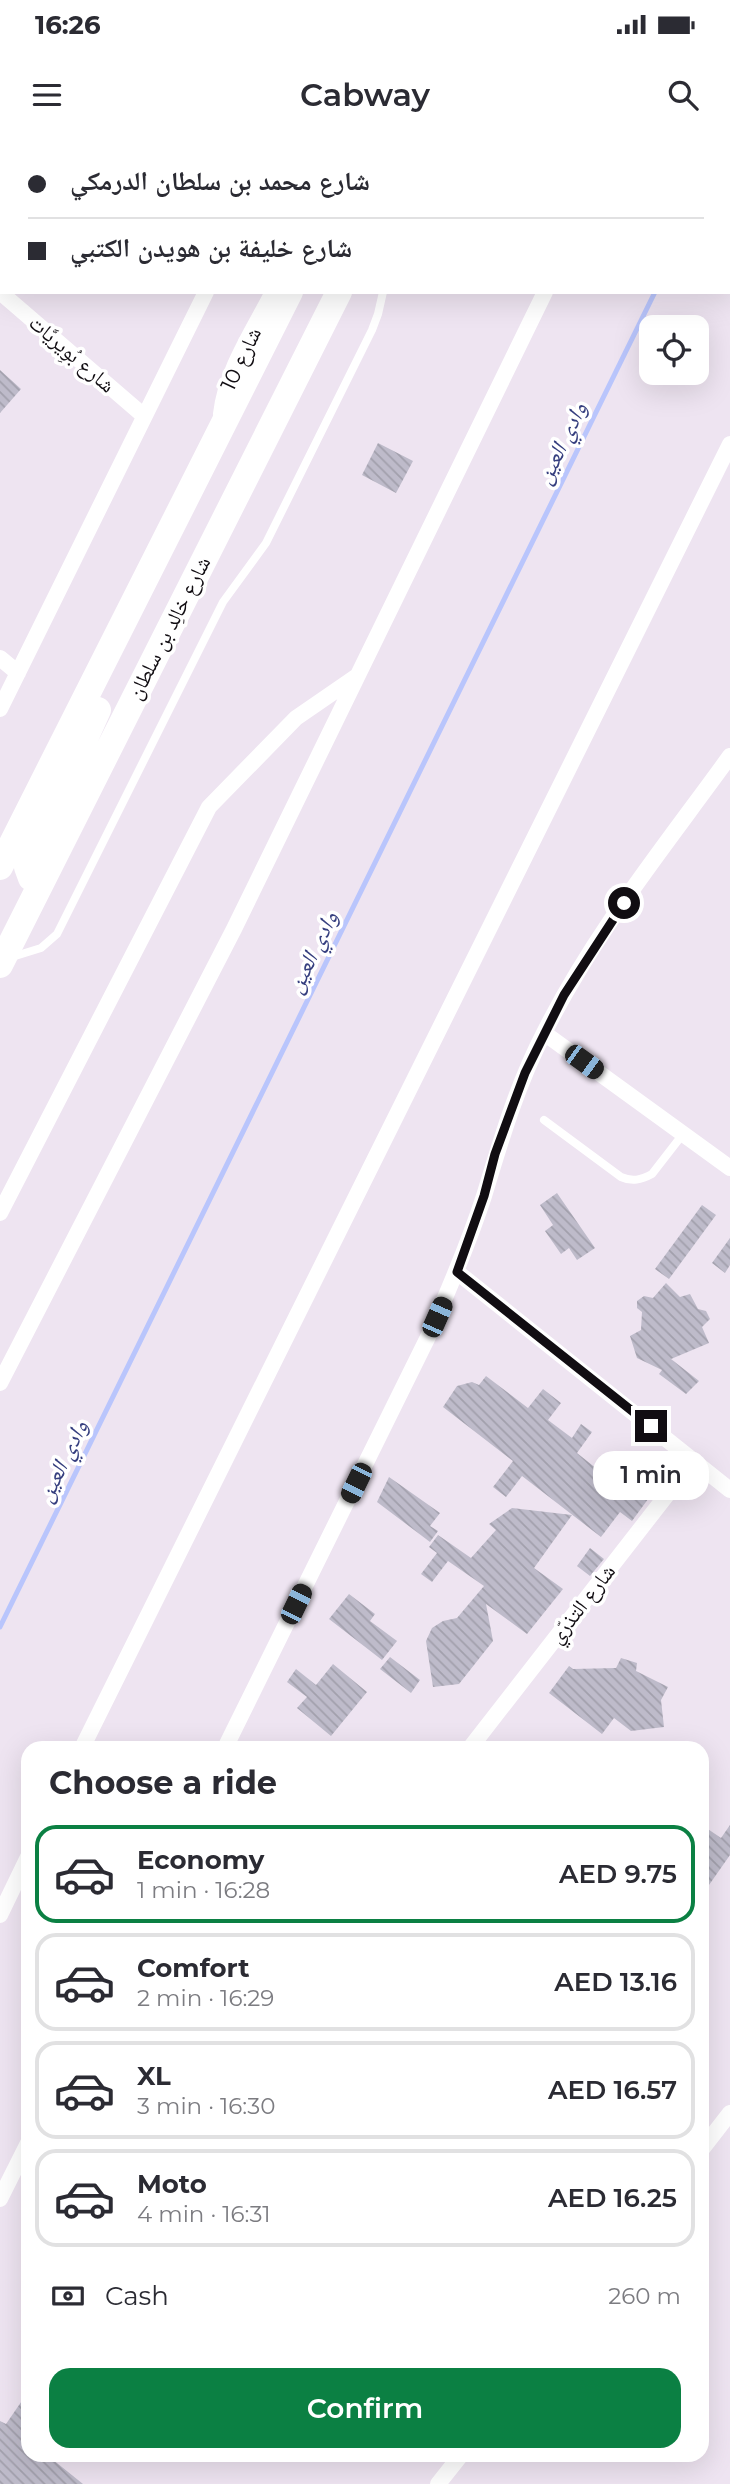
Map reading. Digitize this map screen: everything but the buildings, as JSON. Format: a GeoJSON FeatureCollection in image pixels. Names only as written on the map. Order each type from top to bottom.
{"type":"FeatureCollection","features":[{"type":"Feature","properties":{"kind":"main road","name":"شارع خالِد بن سلطان"},"geometry":{"type":"LineString","coordinates":[[0,867],[289,294]]}},
{"type":"Feature","properties":{"kind":"main road","name":"شارع خالِد بن سلطان"},"geometry":{"type":"LineString","coordinates":[[1,962],[338,294]]}},
{"type":"Feature","properties":{"kind":"main road"},"geometry":{"type":"LineString","coordinates":[[41,882],[31,878],[27,867],[102,701],[109,674],[111,647]]}},
{"type":"Feature","properties":{"kind":"street","name":"شارع بُوِيريَّات"},"geometry":{"type":"LineString","coordinates":[[2,294],[144,416]]}},
{"type":"Feature","properties":{"kind":"street"},"geometry":{"type":"LineString","coordinates":[[0,709],[205,294]]}},
{"type":"Feature","properties":{"kind":"street","name":"شارع 10"},"geometry":{"type":"LineString","coordinates":[[221,430],[221,408],[226,386],[273,294]]}},
{"type":"Feature","properties":{"kind":"street"},"geometry":{"type":"LineString","coordinates":[[0,1382],[229,940],[544,294]]}},
{"type":"Feature","properties":{"kind":"street"},"geometry":{"type":"LineString","coordinates":[[85,1741],[730,444]]}},
{"type":"Feature","properties":{"kind":"street"},"geometry":{"type":"LineString","coordinates":[[0,658],[18,673]]}},
{"type":"Feature","properties":{"kind":"street"},"geometry":{"type":"LineString","coordinates":[[0,1213],[209,807],[296,718],[359,674]]}},
{"type":"Feature","properties":{"kind":"street"},"geometry":{"type":"LineString","coordinates":[[228,1741],[427,1339],[457,1272],[509,1113],[544,1033],[574,977],[609,924],[730,756]]}},
{"type":"Feature","properties":{"kind":"street"},"geometry":{"type":"LineString","coordinates":[[544,1033],[730,1168]]}},
{"type":"Feature","properties":{"kind":"street"},"geometry":{"type":"LineString","coordinates":[[457,1272],[730,1490]]}},
{"type":"Feature","properties":{"kind":"street","name":"شارع التذرّي"},"geometry":{"type":"LineString","coordinates":[[475,1741],[694,1460]]}},
{"type":"Feature","properties":{"kind":"street"},"geometry":{"type":"LineString","coordinates":[[0,1915],[21,1872]]}},
{"type":"Feature","properties":{"kind":"street"},"geometry":{"type":"LineString","coordinates":[[709,2138],[730,2113]]}},
{"type":"Feature","properties":{"kind":"street"},"geometry":{"type":"LineString","coordinates":[[0,2199],[21,2157]]}},
{"type":"Feature","properties":{"kind":"street"},"geometry":{"type":"LineString","coordinates":[[438,2484],[455,2462]]}},
{"type":"Feature","properties":{"kind":"lane"},"geometry":{"type":"LineString","coordinates":[[1,962],[41,948],[57,934],[223,602],[266,543],[372,330],[383,294]]}},
{"type":"Feature","properties":{"kind":"lane"},"geometry":{"type":"LineString","coordinates":[[544,1120],[621,1177],[632,1180],[652,1174],[684,1134]]}},
{"type":"Feature","properties":{"kind":"waterway","name":"وادي العين"},"geometry":{"type":"LineString","coordinates":[[0,1627],[654,294]]}},
{"type":"Feature","properties":{"kind":"route"},"geometry":{"type":"LineString","coordinates":[[624,903],[564,995],[525,1073],[509,1113],[457,1272],[651,1426]]}}]}
